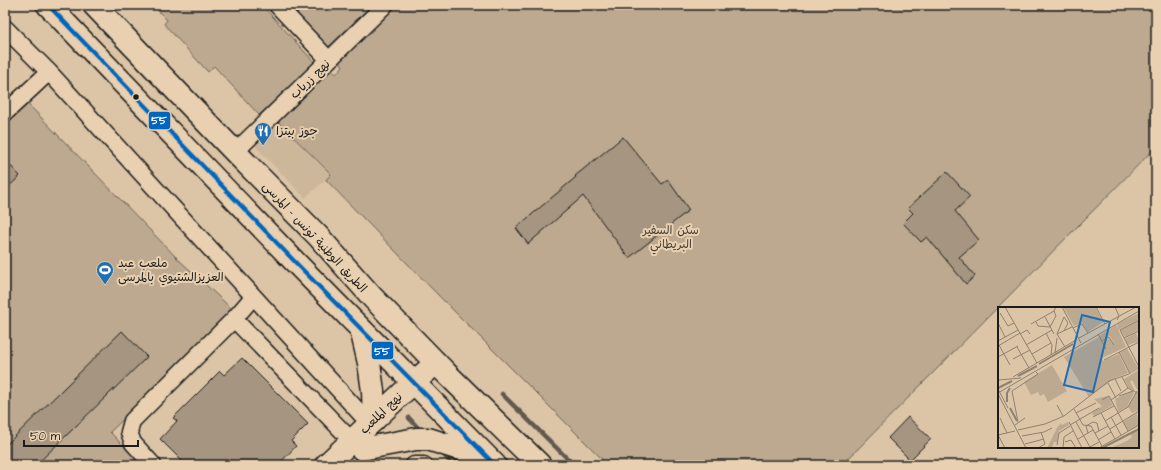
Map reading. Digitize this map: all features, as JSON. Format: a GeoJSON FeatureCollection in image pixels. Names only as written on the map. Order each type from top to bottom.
{"type":"FeatureCollection","features":[{"type":"Feature","properties":{"kind":"main road"},"geometry":{"type":"LineString","coordinates":[[48,5],[298,266],[492,462]]}},
{"type":"Feature","properties":{"kind":"main road","name":"الطريق الوطنية تونس - المرسى"},"geometry":{"type":"LineString","coordinates":[[94,5],[318,236],[372,298],[540,465]]}},
{"type":"Feature","properties":{"kind":"main road"},"geometry":{"type":"LineString","coordinates":[[362,329],[373,391],[372,422]]}},
{"type":"Feature","properties":{"kind":"main road","name":"نهج الملعب"},"geometry":{"type":"LineString","coordinates":[[344,465],[372,422],[441,368]]}},
{"type":"Feature","properties":{"kind":"main road","name":"نهج الملعب"},"geometry":{"type":"LineString","coordinates":[[326,465],[357,445],[417,387]]}},
{"type":"Feature","properties":{"kind":"main road"},"geometry":{"type":"LineString","coordinates":[[357,445],[428,439],[492,462]]}},
{"type":"Feature","properties":{"kind":"street"},"geometry":{"type":"LineString","coordinates":[[278,5],[329,60]]}},
{"type":"Feature","properties":{"kind":"street","name":"نهج زرياب"},"geometry":{"type":"LineString","coordinates":[[235,152],[385,5]]}},
{"type":"Feature","properties":{"kind":"street"},"geometry":{"type":"LineString","coordinates":[[5,28],[49,72],[253,297],[372,422]]}},
{"type":"Feature","properties":{"kind":"street"},"geometry":{"type":"LineString","coordinates":[[5,113],[49,72]]}},
{"type":"Feature","properties":{"kind":"street"},"geometry":{"type":"LineString","coordinates":[[153,465],[133,443],[129,432],[132,420],[234,319],[253,297]]}},
{"type":"Feature","properties":{"kind":"street"},"geometry":{"type":"LineString","coordinates":[[234,319],[357,445]]}},
{"type":"Feature","properties":{"kind":"street"},"geometry":{"type":"LineString","coordinates":[[414,465],[424,465]]}},
{"type":"Feature","properties":{"kind":"shaded area"},"geometry":{"type":"Polygon","coordinates":[[[275,119],[331,175],[305,198],[251,142],[275,119]]]}},
{"type":"Feature","properties":{"kind":"green space"},"geometry":{"type":"Polygon","coordinates":[[[152,5],[262,5],[315,63],[259,115],[214,66],[208,72],[164,24],[167,20],[152,5]]]}},
{"type":"Feature","properties":{"kind":"green space"},"geometry":{"type":"Polygon","coordinates":[[[289,5],[372,5],[328,47],[289,5]]]}},
{"type":"Feature","properties":{"kind":"green space","name":"سكن السفير البريطاني"},"geometry":{"type":"Polygon","coordinates":[[[397,5],[1156,5],[1156,147],[842,465],[608,465],[440,297],[326,180],[331,174],[275,119],[331,68],[336,74],[343,66],[338,60],[397,5]]]}},
{"type":"Feature","properties":{"kind":"green space","name":"ملعب عبد العزيزالشتيوي بالمرسى"},"geometry":{"type":"Polygon","coordinates":[[[28,104],[177,258],[234,311],[223,324],[110,432],[142,465],[5,465],[5,124],[28,104]]]}},
{"type":"Feature","properties":{"kind":"building"},"geometry":{"type":"Polygon","coordinates":[[[623,137],[662,184],[668,180],[689,210],[629,258],[583,196],[528,244],[516,228],[576,177],[575,176],[623,137]]]}},
{"type":"Feature","properties":{"kind":"building"},"geometry":{"type":"Polygon","coordinates":[[[5,160],[20,176],[5,190],[5,160]]]}},
{"type":"Feature","properties":{"kind":"building"},"geometry":{"type":"Polygon","coordinates":[[[947,172],[970,197],[955,211],[979,240],[959,257],[975,276],[966,284],[927,237],[921,242],[903,223],[913,213],[908,208],[947,172]]]}},
{"type":"Feature","properties":{"kind":"building"},"geometry":{"type":"Polygon","coordinates":[[[122,331],[147,357],[36,465],[5,465],[5,446],[122,331]]]}},
{"type":"Feature","properties":{"kind":"building"},"geometry":{"type":"Polygon","coordinates":[[[242,358],[308,424],[291,441],[296,446],[278,465],[186,465],[160,439],[177,421],[173,418],[220,371],[224,375],[242,358]]]}},
{"type":"Feature","properties":{"kind":"building"},"geometry":{"type":"Polygon","coordinates":[[[908,417],[931,439],[910,460],[888,438],[908,417]]]}},
{"type":"Feature","properties":{"kind":"waterway"},"geometry":{"type":"LineString","coordinates":[[502,394],[574,465]]}},
{"type":"Feature","properties":{"kind":"waterway"},"geometry":{"type":"LineString","coordinates":[[409,418],[421,431]]}},
{"type":"Feature","properties":{"kind":"waterway"},"geometry":{"type":"LineString","coordinates":[[442,453],[453,465]]}},
{"type":"Feature","properties":{"kind":"transit line","name":"55"},"geometry":{"type":"LineString","coordinates":[[48,5],[299,266],[495,465]]}},
{"type":"Feature","properties":{"kind":"place","name":"جوز بيتزا"},"geometry":{"type":"Point","coordinates":[263,146]}},
{"type":"Feature","properties":{"kind":"place","name":"ملعب عبد العزيزالشتيوي بالمرسى"},"geometry":{"type":"Point","coordinates":[105,285]}}]}
